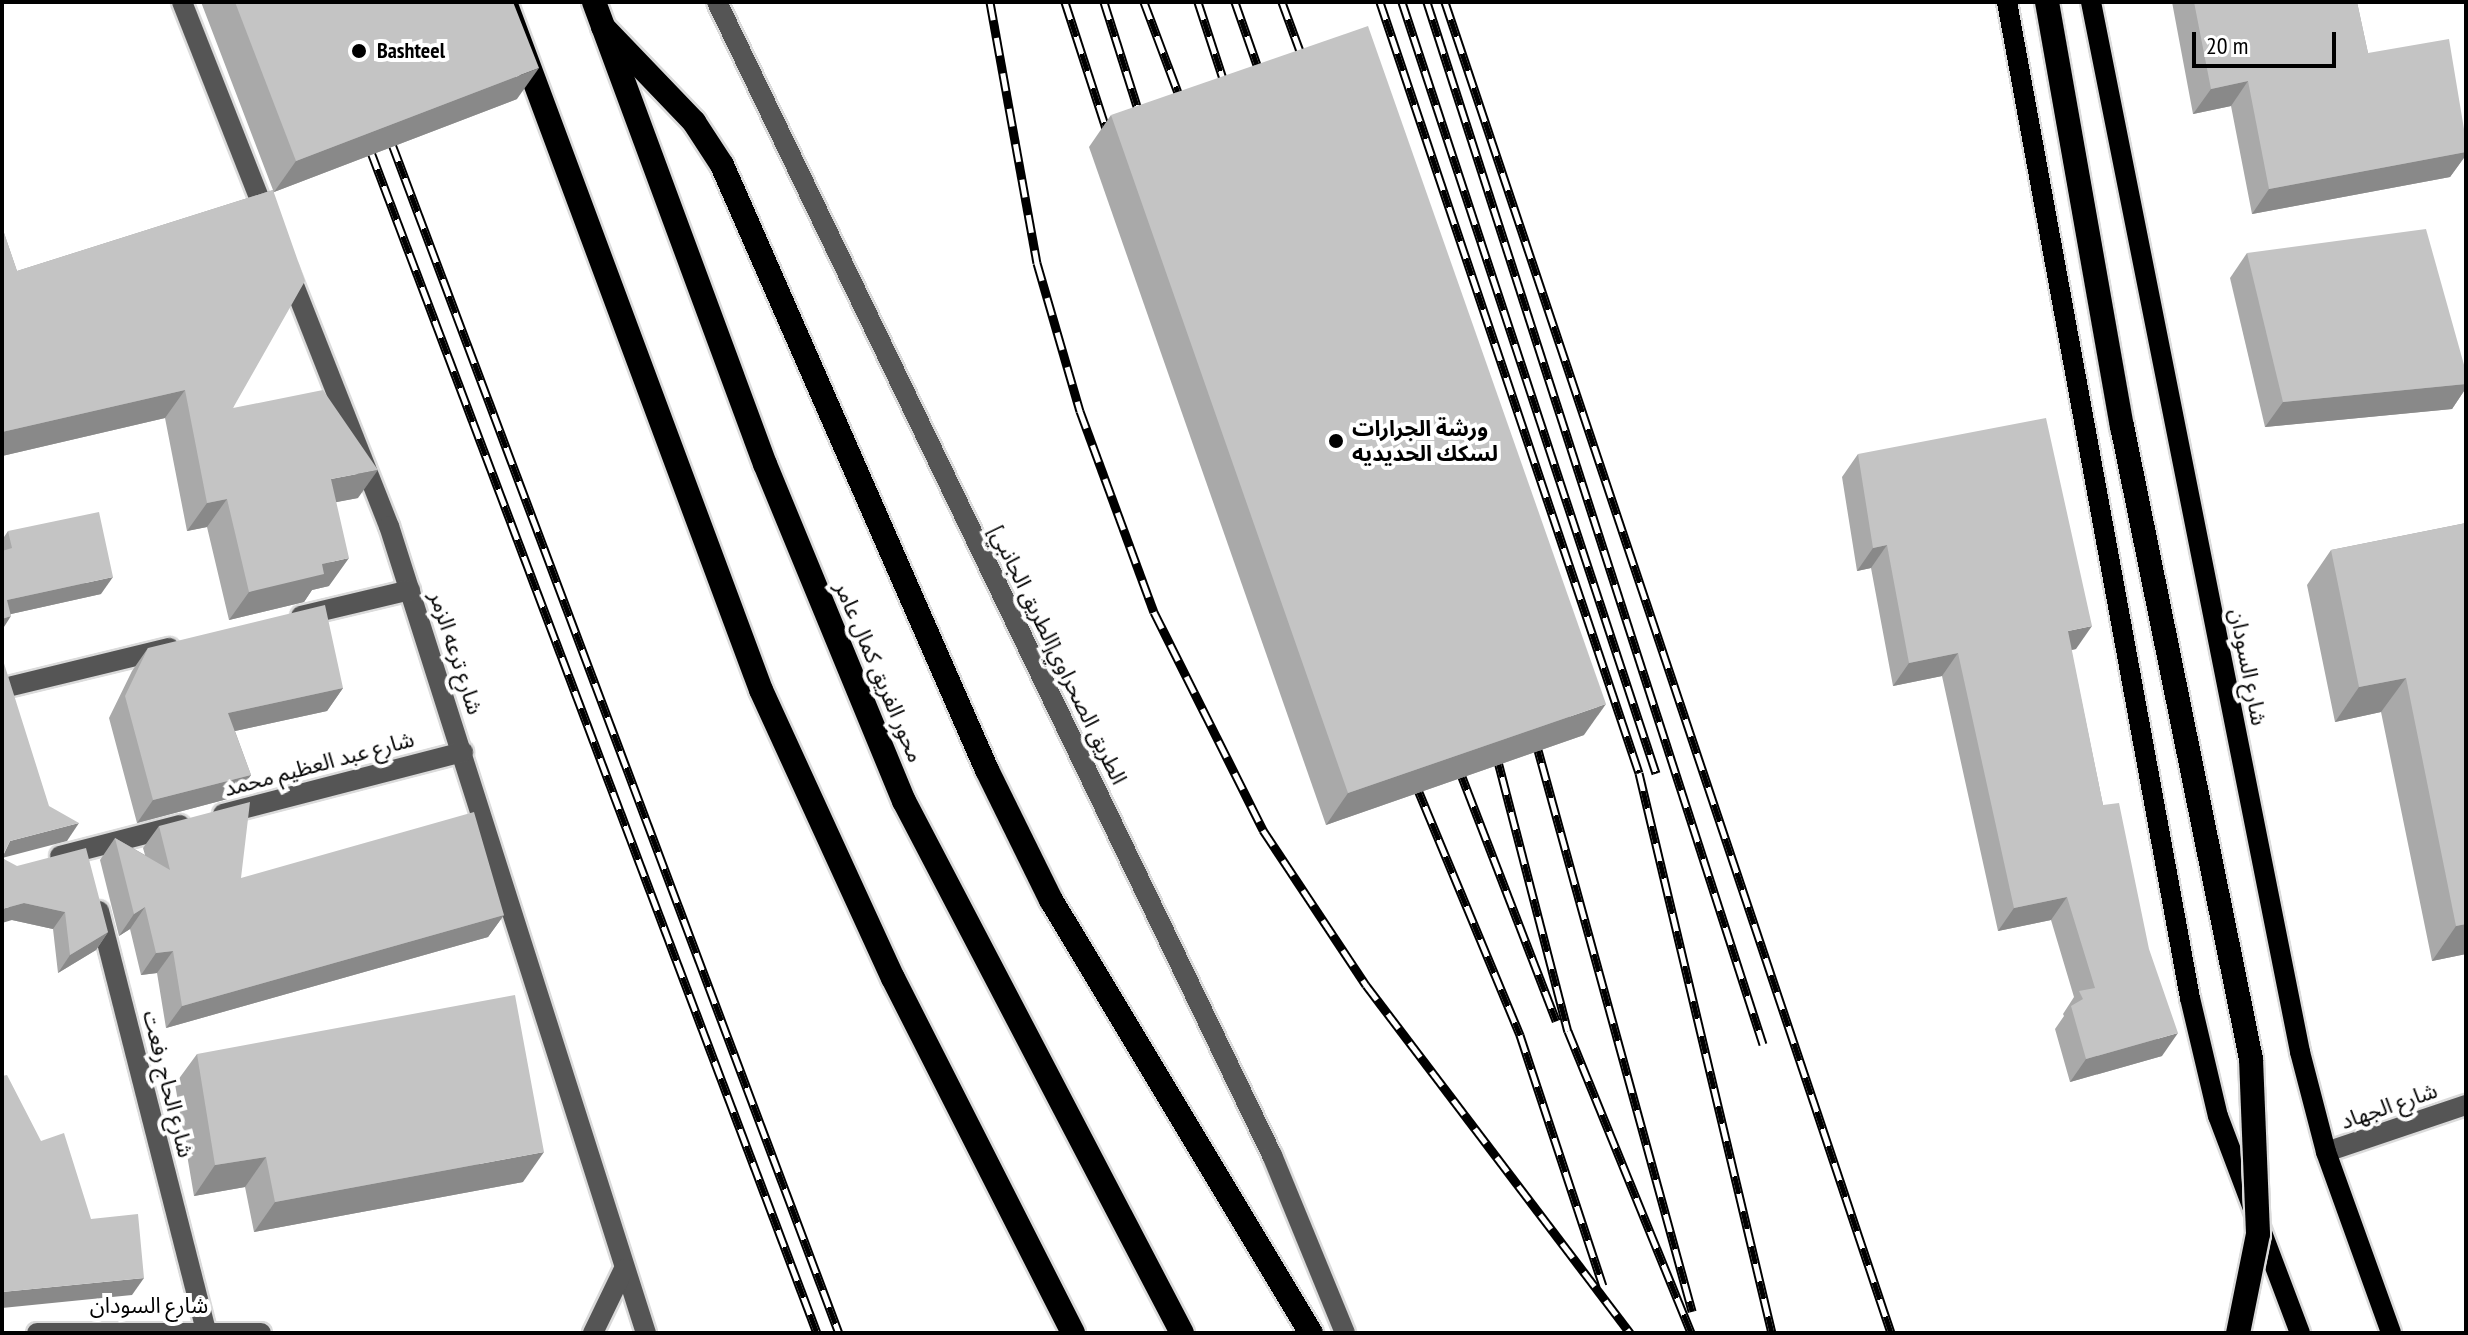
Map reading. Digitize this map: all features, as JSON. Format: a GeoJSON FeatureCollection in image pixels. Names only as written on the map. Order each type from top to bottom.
{"type":"FeatureCollection","features":[{"type":"Feature","properties":{"kind":"highway"},"geometry":{"type":"LineString","coordinates":[[505,2],[761,690],[893,978],[1073,1333]]}},
{"type":"Feature","properties":{"kind":"highway","name":"محور الفريق كمال عامر"},"geometry":{"type":"LineString","coordinates":[[594,2],[765,464],[904,801],[1182,1333]]}},
{"type":"Feature","properties":{"kind":"highway"},"geometry":{"type":"LineString","coordinates":[[2047,2],[2122,426],[2251,1059],[2258,1234],[2238,1333]]}},
{"type":"Feature","properties":{"kind":"highway"},"geometry":{"type":"LineString","coordinates":[[603,27],[694,122],[722,165],[1051,900],[1311,1333]]}},
{"type":"Feature","properties":{"kind":"main road"},"geometry":{"type":"LineString","coordinates":[[2007,2],[2190,998],[2218,1116],[2300,1333]]}},
{"type":"Feature","properties":{"kind":"main road","name":"شارع السودان"},"geometry":{"type":"LineString","coordinates":[[2091,2],[2300,1052],[2326,1152],[2391,1333]]}},
{"type":"Feature","properties":{"kind":"street","name":"شارع ترعه الزمر"},"geometry":{"type":"LineString","coordinates":[[182,2],[410,590],[646,1333]]}},
{"type":"Feature","properties":{"kind":"street","name":"الطريق الصحراوي[الطريق الجانبي]"},"geometry":{"type":"LineString","coordinates":[[717,2],[1272,1155],[1345,1333]]}},
{"type":"Feature","properties":{"kind":"street"},"geometry":{"type":"LineString","coordinates":[[272,623],[410,590]]}},
{"type":"Feature","properties":{"kind":"street"},"geometry":{"type":"LineString","coordinates":[[12,686],[196,642]]}},
{"type":"Feature","properties":{"kind":"street","name":"شارع عبد العظيم محمد"},"geometry":{"type":"LineString","coordinates":[[43,861],[88,866],[463,752]]}},
{"type":"Feature","properties":{"kind":"street","name":"شارع الحاج رفعت"},"geometry":{"type":"LineString","coordinates":[[88,866],[206,1330]]}},
{"type":"Feature","properties":{"kind":"street","name":"شارع الجهاد"},"geometry":{"type":"LineString","coordinates":[[2326,1152],[2466,1105]]}},
{"type":"Feature","properties":{"kind":"street"},"geometry":{"type":"LineString","coordinates":[[593,1333],[624,1269]]}},
{"type":"Feature","properties":{"kind":"street","name":"شارع السودان"},"geometry":{"type":"LineString","coordinates":[[37,1333],[206,1330],[261,1333]]}},
{"type":"Feature","properties":{"kind":"building","name":"Bashteel"},"geometry":{"type":"Polygon","coordinates":[[[235,2],[513,2],[539,68],[296,161],[235,2]]]}},
{"type":"Feature","properties":{"kind":"building"},"geometry":{"type":"Polygon","coordinates":[[[2194,2],[2357,2],[2368,53],[2449,39],[2466,152],[2269,189],[2248,81],[2211,89],[2194,2]]]}},
{"type":"Feature","properties":{"kind":"building","name":"ورشة الجرارات لسكك الحديديه"},"geometry":{"type":"Polygon","coordinates":[[[1368,26],[1606,704],[1348,793],[1111,115],[1368,26]]]}},
{"type":"Feature","properties":{"kind":"building"},"geometry":{"type":"Polygon","coordinates":[[[273,190],[305,281],[233,408],[323,390],[378,470],[331,479],[349,558],[322,564],[324,574],[249,592],[227,499],[207,503],[185,390],[2,432],[2,227],[17,271],[273,190]]]}},
{"type":"Feature","properties":{"kind":"building"},"geometry":{"type":"Polygon","coordinates":[[[2426,229],[2466,372],[2466,384],[2283,402],[2247,253],[2426,229]]]}},
{"type":"Feature","properties":{"kind":"building"},"geometry":{"type":"Polygon","coordinates":[[[2046,418],[2092,626],[2068,631],[2103,805],[2119,803],[2149,949],[2178,1033],[2086,1059],[2071,1006],[2083,999],[2079,991],[2095,988],[2067,897],[2014,908],[1958,653],[1909,663],[1887,545],[1873,548],[1858,454],[2046,418]]]}},
{"type":"Feature","properties":{"kind":"building"},"geometry":{"type":"Polygon","coordinates":[[[99,512],[113,577],[7,600],[11,616],[2,619],[2,551],[12,548],[8,531],[99,512]]]}},
{"type":"Feature","properties":{"kind":"building"},"geometry":{"type":"Polygon","coordinates":[[[2466,523],[2466,924],[2456,926],[2406,678],[2359,687],[2331,550],[2466,523]]]}},
{"type":"Feature","properties":{"kind":"building"},"geometry":{"type":"Polygon","coordinates":[[[325,605],[343,688],[228,713],[251,775],[153,800],[125,696],[148,648],[325,605]]]}},
{"type":"Feature","properties":{"kind":"building"},"geometry":{"type":"Polygon","coordinates":[[[2,657],[49,806],[79,823],[10,841],[2,857],[2,657]]]}},
{"type":"Feature","properties":{"kind":"building"},"geometry":{"type":"Polygon","coordinates":[[[250,802],[241,878],[474,812],[504,915],[182,1006],[173,951],[156,953],[145,907],[134,914],[115,838],[170,870],[159,826],[250,802]]]}},
{"type":"Feature","properties":{"kind":"building"},"geometry":{"type":"Polygon","coordinates":[[[86,848],[108,932],[70,955],[65,912],[24,903],[2,909],[2,858],[17,866],[86,848]]]}},
{"type":"Feature","properties":{"kind":"building"},"geometry":{"type":"Polygon","coordinates":[[[515,995],[544,1152],[275,1202],[266,1157],[215,1165],[197,1054],[515,995]]]}},
{"type":"Feature","properties":{"kind":"building"},"geometry":{"type":"Polygon","coordinates":[[[7,1075],[41,1141],[64,1133],[91,1219],[138,1214],[144,1278],[2,1292],[2,1076],[7,1075]]]}},
{"type":"Feature","properties":{"kind":"railway"},"geometry":{"type":"LineString","coordinates":[[990,2],[1037,263],[1080,411],[1154,612],[1263,830],[1366,985],[1630,1333]]}},
{"type":"Feature","properties":{"kind":"railway"},"geometry":{"type":"LineString","coordinates":[[1065,2],[1112,147]]}},
{"type":"Feature","properties":{"kind":"railway"},"geometry":{"type":"LineString","coordinates":[[1104,2],[1144,128]]}},
{"type":"Feature","properties":{"kind":"railway"},"geometry":{"type":"LineString","coordinates":[[1144,2],[1186,114]]}},
{"type":"Feature","properties":{"kind":"railway"},"geometry":{"type":"LineString","coordinates":[[1198,2],[1229,97]]}},
{"type":"Feature","properties":{"kind":"railway"},"geometry":{"type":"LineString","coordinates":[[1235,2],[1264,85]]}},
{"type":"Feature","properties":{"kind":"railway"},"geometry":{"type":"LineString","coordinates":[[1282,2],[1307,70]]}},
{"type":"Feature","properties":{"kind":"railway"},"geometry":{"type":"LineString","coordinates":[[1380,2],[1639,773],[1772,1333]]}},
{"type":"Feature","properties":{"kind":"railway"},"geometry":{"type":"LineString","coordinates":[[1402,2],[1656,773]]}},
{"type":"Feature","properties":{"kind":"railway"},"geometry":{"type":"LineString","coordinates":[[1427,2],[1763,1044]]}},
{"type":"Feature","properties":{"kind":"railway"},"geometry":{"type":"LineString","coordinates":[[1445,2],[1891,1333]]}},
{"type":"Feature","properties":{"kind":"railway"},"geometry":{"type":"LineString","coordinates":[[392,144],[839,1333]]}},
{"type":"Feature","properties":{"kind":"railway"},"geometry":{"type":"LineString","coordinates":[[371,152],[817,1333]]}},
{"type":"Feature","properties":{"kind":"railway"},"geometry":{"type":"LineString","coordinates":[[1532,728],[1692,1311]]}},
{"type":"Feature","properties":{"kind":"railway"},"geometry":{"type":"LineString","coordinates":[[1493,742],[1568,1031],[1691,1333]]}},
{"type":"Feature","properties":{"kind":"railway"},"geometry":{"type":"LineString","coordinates":[[1454,756],[1556,1021]]}},
{"type":"Feature","properties":{"kind":"railway"},"geometry":{"type":"LineString","coordinates":[[1411,773],[1520,1035],[1603,1286]]}},
{"type":"Feature","properties":{"kind":"place","name":"Bashteel"},"geometry":{"type":"Point","coordinates":[359,51]}},
{"type":"Feature","properties":{"kind":"place","name":"ورشة الجرارات لسكك الحديديه"},"geometry":{"type":"Point","coordinates":[1336,441]}}]}
